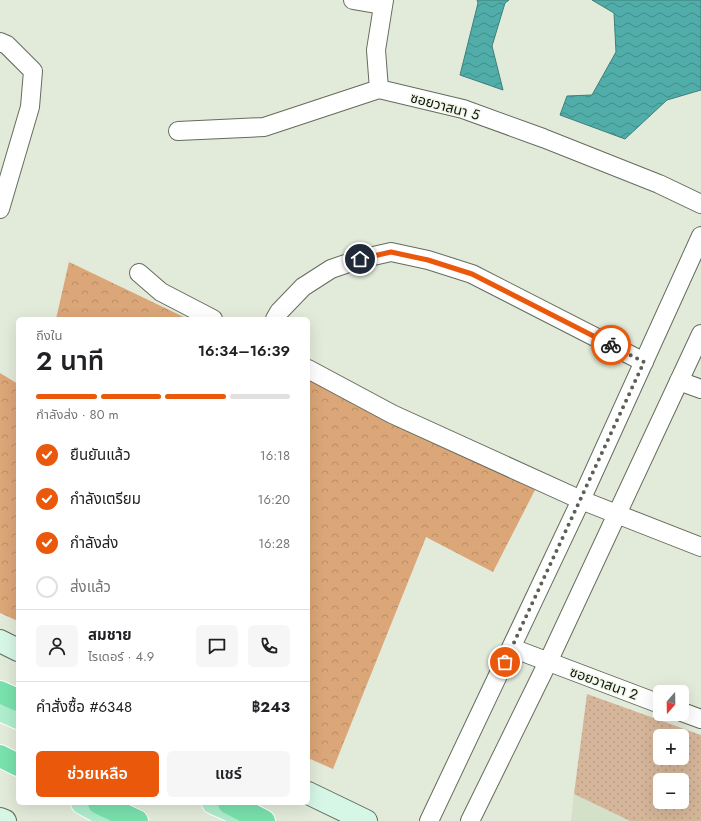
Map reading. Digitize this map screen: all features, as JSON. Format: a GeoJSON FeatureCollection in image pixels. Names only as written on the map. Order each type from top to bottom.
{"type":"FeatureCollection","features":[{"type":"Feature","properties":{"kind":"highway"},"geometry":{"type":"LineString","coordinates":[[0,692],[16,699]]}},
{"type":"Feature","properties":{"kind":"highway"},"geometry":{"type":"LineString","coordinates":[[0,758],[16,764]]}},
{"type":"Feature","properties":{"kind":"highway"},"geometry":{"type":"LineString","coordinates":[[103,805],[137,821]]}},
{"type":"Feature","properties":{"kind":"highway"},"geometry":{"type":"LineString","coordinates":[[233,805],[264,821]]}},
{"type":"Feature","properties":{"kind":"main road"},"geometry":{"type":"LineString","coordinates":[[0,641],[16,649]]}},
{"type":"Feature","properties":{"kind":"main road"},"geometry":{"type":"LineString","coordinates":[[0,710],[16,717]]}},
{"type":"Feature","properties":{"kind":"main road"},"geometry":{"type":"LineString","coordinates":[[0,758],[16,767]]}},
{"type":"Feature","properties":{"kind":"main road"},"geometry":{"type":"LineString","coordinates":[[310,794],[366,821]]}},
{"type":"Feature","properties":{"kind":"main road"},"geometry":{"type":"LineString","coordinates":[[86,805],[115,821]]}},
{"type":"Feature","properties":{"kind":"main road"},"geometry":{"type":"LineString","coordinates":[[218,805],[255,821]]}},
{"type":"Feature","properties":{"kind":"main road"},"geometry":{"type":"LineString","coordinates":[[0,819],[5,821]]}},
{"type":"Feature","properties":{"kind":"street"},"geometry":{"type":"LineString","coordinates":[[178,131],[264,127],[379,89],[376,50],[383,2],[353,0]]}},
{"type":"Feature","properties":{"kind":"street"},"geometry":{"type":"LineString","coordinates":[[0,42],[33,71],[30,107],[0,209]]}},
{"type":"Feature","properties":{"kind":"street","name":"ซอยวาสนา 5"},"geometry":{"type":"LineString","coordinates":[[379,89],[463,109],[543,138],[659,184],[701,204]]}},
{"type":"Feature","properties":{"kind":"street"},"geometry":{"type":"LineString","coordinates":[[429,821],[581,500],[701,236]]}},
{"type":"Feature","properties":{"kind":"street"},"geometry":{"type":"LineString","coordinates":[[276,317],[279,312],[303,287],[330,269],[360,259],[391,252],[428,260],[472,274],[644,362]]}},
{"type":"Feature","properties":{"kind":"street"},"geometry":{"type":"LineString","coordinates":[[139,273],[161,292],[210,317]]}},
{"type":"Feature","properties":{"kind":"street"},"geometry":{"type":"LineString","coordinates":[[470,821],[548,662],[701,334]]}},
{"type":"Feature","properties":{"kind":"street"},"geometry":{"type":"LineString","coordinates":[[310,370],[392,414],[581,500],[701,547]]}},
{"type":"Feature","properties":{"kind":"street"},"geometry":{"type":"LineString","coordinates":[[679,380],[701,389]]}},
{"type":"Feature","properties":{"kind":"street","name":"ซอยวาสนา 2"},"geometry":{"type":"LineString","coordinates":[[512,648],[653,701]]}},
{"type":"Feature","properties":{"kind":"street"},"geometry":{"type":"LineString","coordinates":[[689,715],[701,719]]}},
{"type":"Feature","properties":{"kind":"shaded area"},"geometry":{"type":"Polygon","coordinates":[[[587,694],[653,718],[653,721],[662,721],[684,729],[653,729],[653,765],[689,765],[689,731],[701,735],[701,821],[630,821],[574,794],[587,694]]]}},
{"type":"Feature","properties":{"kind":"shaded area"},"geometry":{"type":"Polygon","coordinates":[[[574,794],[630,821],[571,821],[574,794]]]}},
{"type":"Feature","properties":{"kind":"green space"},"geometry":{"type":"Polygon","coordinates":[[[69,262],[184,317],[56,317],[69,262]]]}},
{"type":"Feature","properties":{"kind":"green space"},"geometry":{"type":"Polygon","coordinates":[[[0,373],[16,383],[16,620],[0,613],[0,373]]]}},
{"type":"Feature","properties":{"kind":"green space"},"geometry":{"type":"Polygon","coordinates":[[[310,378],[536,488],[493,572],[426,537],[333,769],[310,759],[310,378]]]}},
{"type":"Feature","properties":{"kind":"water"},"geometry":{"type":"Polygon","coordinates":[[[477,0],[509,0],[505,3],[492,46],[503,90],[460,75],[478,3],[477,0]]]}},
{"type":"Feature","properties":{"kind":"water"},"geometry":{"type":"Polygon","coordinates":[[[592,0],[701,0],[701,90],[667,100],[625,139],[560,115],[567,96],[592,95],[616,52],[614,13],[592,0]]]}},
{"type":"Feature","properties":{"kind":"way so far"},"geometry":{"type":"LineString","coordinates":[[505,662],[644,362],[611,345]]}},
{"type":"Feature","properties":{"kind":"route"},"geometry":{"type":"LineString","coordinates":[[360,259],[391,252],[428,260],[472,274],[611,345]]}}]}
